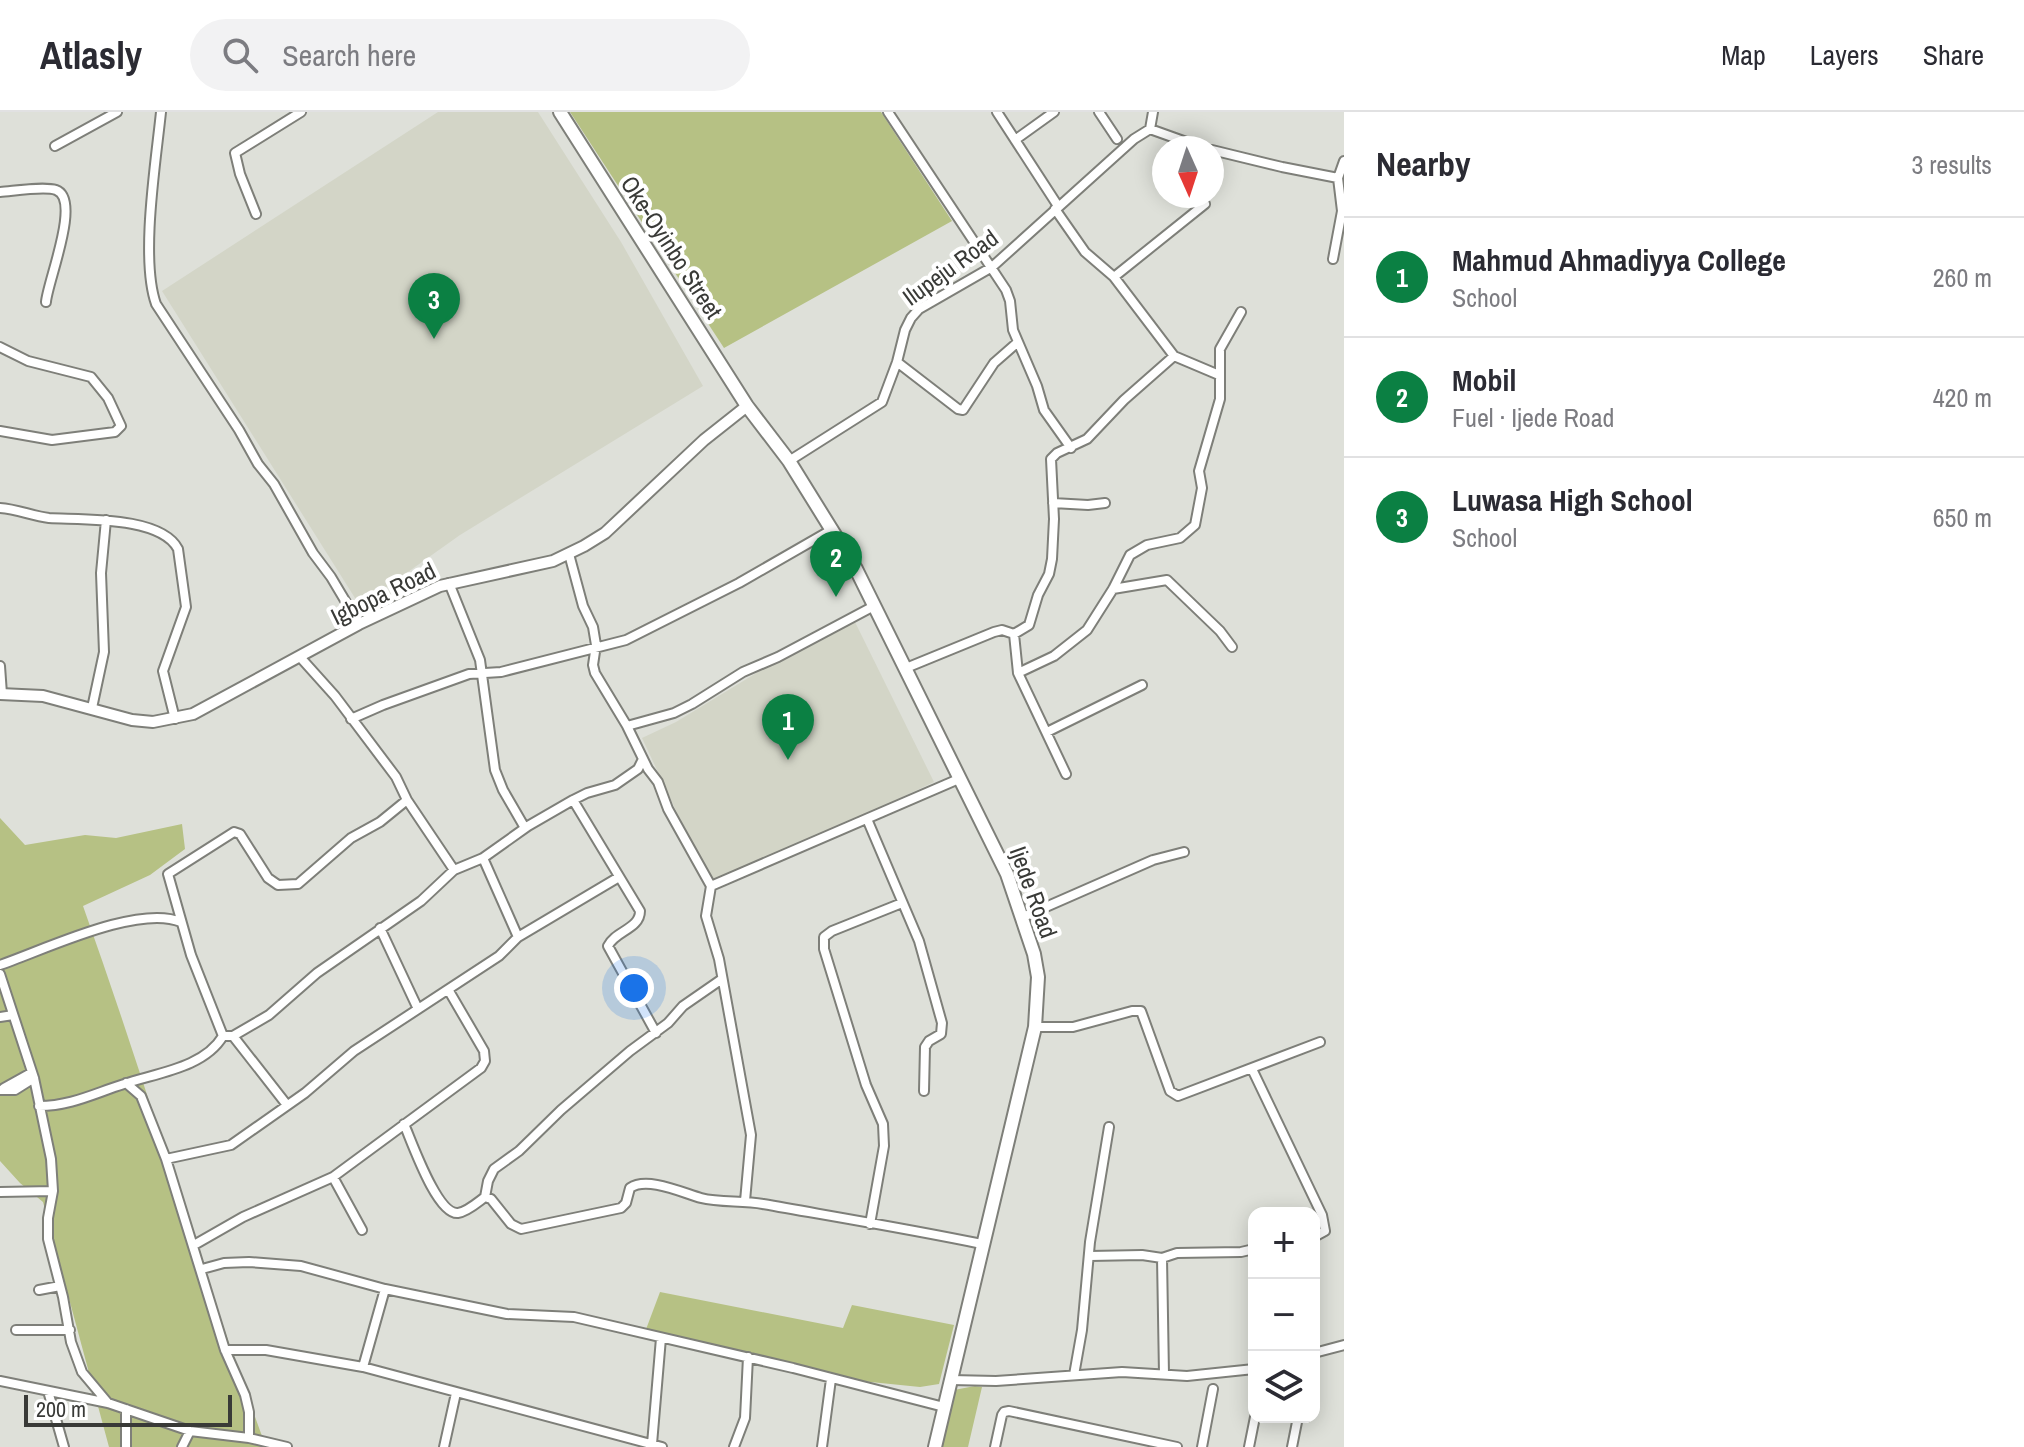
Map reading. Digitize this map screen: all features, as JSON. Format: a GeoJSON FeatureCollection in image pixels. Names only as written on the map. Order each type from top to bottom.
{"type":"FeatureCollection","features":[{"type":"Feature","properties":{"kind":"main road","name":"Oke-Oyinbo Street"},"geometry":{"type":"LineString","coordinates":[[560,112],[747,406]]}},
{"type":"Feature","properties":{"kind":"main road","name":"Ijede Road"},"geometry":{"type":"LineString","coordinates":[[747,406],[789,461],[834,529],[906,668],[1007,874],[1023,917],[1038,977],[1035,1027],[935,1447]]}},
{"type":"Feature","properties":{"kind":"street"},"geometry":{"type":"LineString","coordinates":[[55,146],[117,112]]}},
{"type":"Feature","properties":{"kind":"street"},"geometry":{"type":"LineString","coordinates":[[161,112],[150,229],[150,282],[156,304],[258,464],[274,484],[313,553],[359,624]]}},
{"type":"Feature","properties":{"kind":"street"},"geometry":{"type":"LineString","coordinates":[[256,214],[235,153],[301,112]]}},
{"type":"Feature","properties":{"kind":"street"},"geometry":{"type":"LineString","coordinates":[[888,112],[1009,295],[1010,320],[1044,410],[1071,448]]}},
{"type":"Feature","properties":{"kind":"street"},"geometry":{"type":"LineString","coordinates":[[997,112],[1085,252],[1114,277],[1174,356],[1219,375]]}},
{"type":"Feature","properties":{"kind":"street"},"geometry":{"type":"LineString","coordinates":[[1015,140],[1054,112]]}},
{"type":"Feature","properties":{"kind":"street"},"geometry":{"type":"LineString","coordinates":[[1099,112],[1117,139]]}},
{"type":"Feature","properties":{"kind":"street"},"geometry":{"type":"LineString","coordinates":[[1153,112],[1150,129],[1170,136]]}},
{"type":"Feature","properties":{"kind":"street","name":"Ilupeju Road"},"geometry":{"type":"LineString","coordinates":[[789,461],[882,402],[897,362],[900,343],[911,318],[919,309],[992,267],[1134,139],[1150,129]]}},
{"type":"Feature","properties":{"kind":"street"},"geometry":{"type":"LineString","coordinates":[[1224,153],[1338,178]]}},
{"type":"Feature","properties":{"kind":"street"},"geometry":{"type":"LineString","coordinates":[[1333,259],[1342,211],[1338,178],[1344,161]]}},
{"type":"Feature","properties":{"kind":"street"},"geometry":{"type":"LineString","coordinates":[[0,192],[53,189],[63,196],[63,235],[57,263],[47,286],[46,302]]}},
{"type":"Feature","properties":{"kind":"street"},"geometry":{"type":"LineString","coordinates":[[1114,277],[1200,208]]}},
{"type":"Feature","properties":{"kind":"street"},"geometry":{"type":"LineString","coordinates":[[1018,673],[1054,656],[1087,630],[1130,555],[1147,545],[1180,538],[1195,525],[1202,488],[1199,471],[1220,399],[1220,349],[1241,312]]}},
{"type":"Feature","properties":{"kind":"street"},"geometry":{"type":"LineString","coordinates":[[897,362],[963,410],[994,363],[1018,342]]}},
{"type":"Feature","properties":{"kind":"street"},"geometry":{"type":"LineString","coordinates":[[0,347],[28,361],[91,377],[108,398],[121,426],[115,432],[52,440],[0,431]]}},
{"type":"Feature","properties":{"kind":"street"},"geometry":{"type":"LineString","coordinates":[[906,668],[994,632],[1002,630],[1014,634],[1029,625],[1038,595],[1049,574],[1054,519],[1051,459],[1087,439],[1124,400],[1174,356]]}},
{"type":"Feature","properties":{"kind":"street","name":"Igbopa Road"},"geometry":{"type":"LineString","coordinates":[[1,694],[43,696],[132,720],[153,722],[175,719],[206,707],[359,624],[449,583],[553,561],[569,554],[605,533],[704,440],[747,406]]}},
{"type":"Feature","properties":{"kind":"street"},"geometry":{"type":"LineString","coordinates":[[1053,503],[1105,503]]}},
{"type":"Feature","properties":{"kind":"street"},"geometry":{"type":"LineString","coordinates":[[0,508],[46,518],[106,520],[155,531],[174,542],[178,549],[186,607],[163,671],[175,719]]}},
{"type":"Feature","properties":{"kind":"street"},"geometry":{"type":"LineString","coordinates":[[92,708],[104,652],[101,573],[106,520]]}},
{"type":"Feature","properties":{"kind":"street"},"geometry":{"type":"LineString","coordinates":[[351,719],[469,674],[501,672],[596,645],[613,645],[626,640],[739,583],[834,529]]}},
{"type":"Feature","properties":{"kind":"street"},"geometry":{"type":"LineString","coordinates":[[569,554],[583,606],[593,627],[595,673],[658,782],[668,809],[711,886],[706,916],[719,959],[751,1135],[745,1201]]}},
{"type":"Feature","properties":{"kind":"street"},"geometry":{"type":"LineString","coordinates":[[1113,589],[1167,580],[1220,631],[1232,647]]}},
{"type":"Feature","properties":{"kind":"street"},"geometry":{"type":"LineString","coordinates":[[449,583],[480,660],[495,770],[525,828]]}},
{"type":"Feature","properties":{"kind":"street"},"geometry":{"type":"LineString","coordinates":[[627,726],[683,708],[743,672],[874,606]]}},
{"type":"Feature","properties":{"kind":"street"},"geometry":{"type":"LineString","coordinates":[[1014,634],[1018,673],[1066,774]]}},
{"type":"Feature","properties":{"kind":"street"},"geometry":{"type":"LineString","coordinates":[[300,657],[335,696],[396,777],[407,800],[454,870]]}},
{"type":"Feature","properties":{"kind":"street"},"geometry":{"type":"LineString","coordinates":[[0,666],[1,694]]}},
{"type":"Feature","properties":{"kind":"street"},"geometry":{"type":"LineString","coordinates":[[1047,732],[1142,685]]}},
{"type":"Feature","properties":{"kind":"street"},"geometry":{"type":"LineString","coordinates":[[39,1106],[69,1104],[192,1062],[228,1036],[269,1015],[317,973],[421,901],[454,870],[483,858],[525,828],[573,800],[615,785],[638,769],[643,759]]}},
{"type":"Feature","properties":{"kind":"street"},"geometry":{"type":"LineString","coordinates":[[638,769],[648,769]]}},
{"type":"Feature","properties":{"kind":"street"},"geometry":{"type":"LineString","coordinates":[[711,886],[961,778]]}},
{"type":"Feature","properties":{"kind":"street"},"geometry":{"type":"LineString","coordinates":[[287,1105],[228,1036],[181,922],[168,874],[234,832],[240,834],[268,878],[278,885],[298,884],[351,838],[380,822],[407,800]]}},
{"type":"Feature","properties":{"kind":"street"},"geometry":{"type":"LineString","coordinates":[[573,800],[641,915],[636,923],[612,939],[608,946],[656,1033]]}},
{"type":"Feature","properties":{"kind":"street"},"geometry":{"type":"LineString","coordinates":[[867,819],[919,941],[943,1029],[925,1047],[924,1091]]}},
{"type":"Feature","properties":{"kind":"street"},"geometry":{"type":"LineString","coordinates":[[1023,917],[1153,860],[1184,852]]}},
{"type":"Feature","properties":{"kind":"street"},"geometry":{"type":"LineString","coordinates":[[483,858],[518,937]]}},
{"type":"Feature","properties":{"kind":"street"},"geometry":{"type":"LineString","coordinates":[[166,1159],[231,1145],[354,1051],[499,956],[518,937],[619,877]]}},
{"type":"Feature","properties":{"kind":"street"},"geometry":{"type":"LineString","coordinates":[[870,1224],[884,1146],[883,1124],[866,1085],[824,949],[824,937],[902,903]]}},
{"type":"Feature","properties":{"kind":"street"},"geometry":{"type":"LineString","coordinates":[[0,965],[86,933],[147,917],[161,916],[181,922]]}},
{"type":"Feature","properties":{"kind":"street"},"geometry":{"type":"LineString","coordinates":[[380,928],[418,1009]]}},
{"type":"Feature","properties":{"kind":"street"},"geometry":{"type":"LineString","coordinates":[[0,974],[32,1075],[51,1159],[53,1191],[48,1239],[74,1353],[82,1372],[108,1403]]}},
{"type":"Feature","properties":{"kind":"street"},"geometry":{"type":"LineString","coordinates":[[404,1124],[434,1193],[448,1209],[461,1213],[485,1197],[494,1169],[519,1151],[630,1051],[656,1033],[683,1006],[722,979]]}},
{"type":"Feature","properties":{"kind":"street"},"geometry":{"type":"LineString","coordinates":[[194,1245],[243,1217],[333,1177],[481,1068],[485,1061],[484,1051],[449,991]]}},
{"type":"Feature","properties":{"kind":"street"},"geometry":{"type":"LineString","coordinates":[[1035,1027],[1073,1027],[1141,1011],[1170,1091],[1178,1096],[1320,1042]]}},
{"type":"Feature","properties":{"kind":"street"},"geometry":{"type":"LineString","coordinates":[[0,1017],[13,1015]]}},
{"type":"Feature","properties":{"kind":"street"},"geometry":{"type":"LineString","coordinates":[[1252,1069],[1318,1207]]}},
{"type":"Feature","properties":{"kind":"street"},"geometry":{"type":"LineString","coordinates":[[1,1090],[32,1075]]}},
{"type":"Feature","properties":{"kind":"street"},"geometry":{"type":"LineString","coordinates":[[15,1090],[32,1075]]}},
{"type":"Feature","properties":{"kind":"street"},"geometry":{"type":"LineString","coordinates":[[126,1083],[146,1104],[166,1159],[225,1350],[245,1395],[249,1412],[249,1438]]}},
{"type":"Feature","properties":{"kind":"street"},"geometry":{"type":"LineString","coordinates":[[1,1090],[37,1095]]}},
{"type":"Feature","properties":{"kind":"street"},"geometry":{"type":"LineString","coordinates":[[1074,1375],[1109,1127]]}},
{"type":"Feature","properties":{"kind":"street"},"geometry":{"type":"LineString","coordinates":[[333,1177],[362,1230]]}},
{"type":"Feature","properties":{"kind":"street"},"geometry":{"type":"LineString","coordinates":[[485,1197],[491,1199],[511,1224],[521,1229],[621,1208],[626,1203],[630,1188],[637,1184],[678,1189],[700,1198],[745,1201],[982,1244]]}},
{"type":"Feature","properties":{"kind":"street"},"geometry":{"type":"LineString","coordinates":[[0,1192],[53,1191]]}},
{"type":"Feature","properties":{"kind":"street"},"geometry":{"type":"LineString","coordinates":[[1320,1211],[1325,1231],[1320,1234]]}},
{"type":"Feature","properties":{"kind":"street"},"geometry":{"type":"LineString","coordinates":[[1090,1256],[1142,1255],[1162,1258],[1177,1253],[1248,1250]]}},
{"type":"Feature","properties":{"kind":"street"},"geometry":{"type":"LineString","coordinates":[[1162,1258],[1164,1374]]}},
{"type":"Feature","properties":{"kind":"street"},"geometry":{"type":"LineString","coordinates":[[202,1269],[224,1263],[249,1262],[301,1266],[385,1289],[522,1316],[574,1317],[944,1407]]}},
{"type":"Feature","properties":{"kind":"street"},"geometry":{"type":"LineString","coordinates":[[39,1290],[60,1286]]}},
{"type":"Feature","properties":{"kind":"street"},"geometry":{"type":"LineString","coordinates":[[363,1367],[385,1289]]}},
{"type":"Feature","properties":{"kind":"street"},"geometry":{"type":"LineString","coordinates":[[16,1330],[70,1330]]}},
{"type":"Feature","properties":{"kind":"street"},"geometry":{"type":"LineString","coordinates":[[652,1444],[661,1338]]}},
{"type":"Feature","properties":{"kind":"street"},"geometry":{"type":"LineString","coordinates":[[1320,1351],[1344,1345]]}},
{"type":"Feature","properties":{"kind":"street"},"geometry":{"type":"LineString","coordinates":[[225,1350],[266,1350],[363,1367],[662,1447]]}},
{"type":"Feature","properties":{"kind":"street"},"geometry":{"type":"LineString","coordinates":[[734,1447],[745,1418],[748,1357]]}},
{"type":"Feature","properties":{"kind":"street"},"geometry":{"type":"LineString","coordinates":[[951,1380],[996,1381],[1122,1372],[1203,1375],[1248,1370]]}},
{"type":"Feature","properties":{"kind":"street"},"geometry":{"type":"LineString","coordinates":[[822,1447],[831,1379]]}},
{"type":"Feature","properties":{"kind":"street"},"geometry":{"type":"LineString","coordinates":[[0,1381],[108,1403],[190,1431],[249,1438],[266,1445],[287,1447]]}},
{"type":"Feature","properties":{"kind":"street"},"geometry":{"type":"LineString","coordinates":[[1202,1447],[1213,1389]]}},
{"type":"Feature","properties":{"kind":"street"},"geometry":{"type":"LineString","coordinates":[[48,1391],[64,1447]]}},
{"type":"Feature","properties":{"kind":"street"},"geometry":{"type":"LineString","coordinates":[[444,1447],[456,1393]]}},
{"type":"Feature","properties":{"kind":"street"},"geometry":{"type":"LineString","coordinates":[[126,1409],[126,1447]]}},
{"type":"Feature","properties":{"kind":"street"},"geometry":{"type":"LineString","coordinates":[[995,1447],[1002,1415],[1009,1411],[1177,1447]]}},
{"type":"Feature","properties":{"kind":"street"},"geometry":{"type":"LineString","coordinates":[[1249,1447],[1254,1423]]}},
{"type":"Feature","properties":{"kind":"street"},"geometry":{"type":"LineString","coordinates":[[1292,1447],[1297,1423]]}},
{"type":"Feature","properties":{"kind":"street"},"geometry":{"type":"LineString","coordinates":[[182,1447],[190,1431]]}},
{"type":"Feature","properties":{"kind":"shaded area"},"geometry":{"type":"Polygon","coordinates":[[[438,112],[538,112],[621,242],[703,386],[460,535],[360,606],[162,291],[438,112]]]}},
{"type":"Feature","properties":{"kind":"shaded area"},"geometry":{"type":"Polygon","coordinates":[[[854,620],[934,782],[750,869],[716,880],[711,877],[680,819],[642,738],[676,722],[763,669],[854,620]]]}},
{"type":"Feature","properties":{"kind":"green space"},"geometry":{"type":"Polygon","coordinates":[[[570,112],[881,112],[952,221],[724,348],[570,112]]]}},
{"type":"Feature","properties":{"kind":"green space"},"geometry":{"type":"Polygon","coordinates":[[[0,818],[25,845],[85,835],[116,838],[182,824],[185,849],[150,875],[83,906],[266,1447],[109,1447],[43,1202],[0,1161],[0,818]]]}},
{"type":"Feature","properties":{"kind":"green space"},"geometry":{"type":"Polygon","coordinates":[[[660,1292],[843,1328],[852,1305],[954,1325],[939,1384],[920,1387],[851,1380],[645,1332],[660,1292]]]}},
{"type":"Feature","properties":{"kind":"green space"},"geometry":{"type":"Polygon","coordinates":[[[982,1387],[968,1447],[940,1447],[954,1390],[982,1387]]]}},
{"type":"Feature","properties":{"kind":"place","name":"Luwasa High School"},"geometry":{"type":"Point","coordinates":[434,339]}},
{"type":"Feature","properties":{"kind":"place","name":"Mobil"},"geometry":{"type":"Point","coordinates":[836,597]}},
{"type":"Feature","properties":{"kind":"place","name":"Mahmud Ahmadiyya College"},"geometry":{"type":"Point","coordinates":[788,760]}}]}
